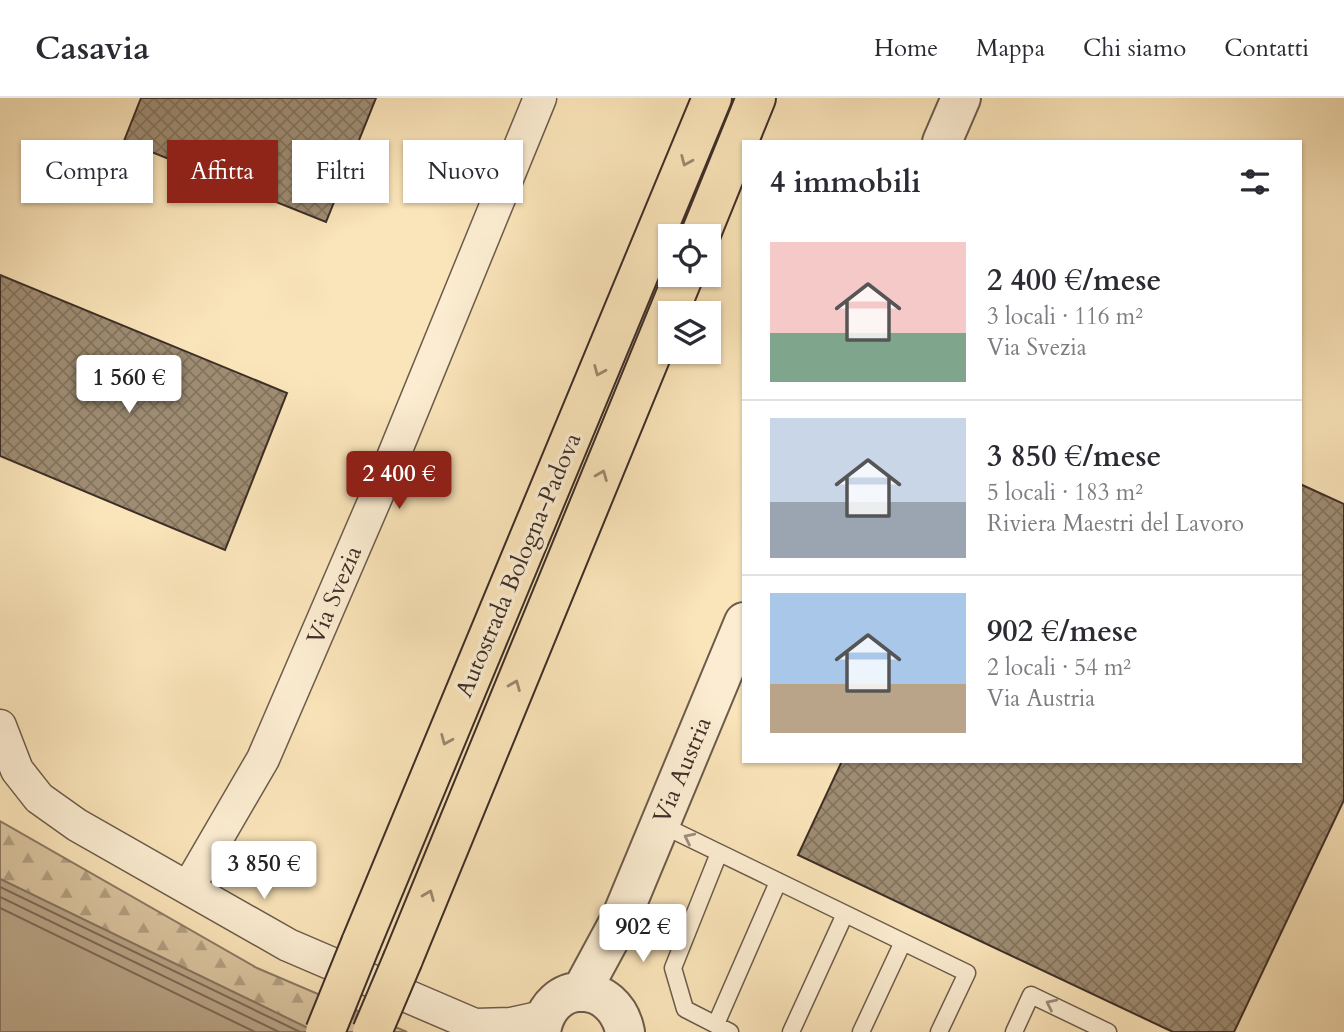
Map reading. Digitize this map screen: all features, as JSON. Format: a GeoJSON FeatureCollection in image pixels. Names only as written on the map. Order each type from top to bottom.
{"type":"FeatureCollection","features":[{"type":"Feature","properties":{"kind":"highway","name":"Autostrada Bologna-Padova"},"geometry":{"type":"LineString","coordinates":[[325,1032],[712,98]]}},
{"type":"Feature","properties":{"kind":"highway"},"geometry":{"type":"LineString","coordinates":[[705,224],[756,98]]}},
{"type":"Feature","properties":{"kind":"highway","name":"Autostrada Bologna-Padova"},"geometry":{"type":"LineString","coordinates":[[372,1032],[679,287]]}},
{"type":"Feature","properties":{"kind":"street","name":"Via Svezia"},"geometry":{"type":"LineString","coordinates":[[188,888],[263,759],[389,467],[540,98]]}},
{"type":"Feature","properties":{"kind":"street"},"geometry":{"type":"LineString","coordinates":[[944,140],[961,98]]}},
{"type":"Feature","properties":{"kind":"street","name":"Via Austria"},"geometry":{"type":"LineString","coordinates":[[607,1010],[621,918],[742,627]]}},
{"type":"Feature","properties":{"kind":"street"},"geometry":{"type":"LineString","coordinates":[[0,726],[17,770],[39,798],[76,825],[288,945],[484,1029],[511,1024],[542,1024],[552,1004],[565,995],[607,1010]]}},
{"type":"Feature","properties":{"kind":"lane"},"geometry":{"type":"LineString","coordinates":[[660,824],[967,973],[939,1032]]}},
{"type":"Feature","properties":{"kind":"lane"},"geometry":{"type":"LineString","coordinates":[[719,853],[673,968],[685,1009],[723,1028],[778,882]]}},
{"type":"Feature","properties":{"kind":"lane"},"geometry":{"type":"LineString","coordinates":[[791,1032],[845,914]]}},
{"type":"Feature","properties":{"kind":"lane"},"geometry":{"type":"LineString","coordinates":[[861,1032],[903,942]]}},
{"type":"Feature","properties":{"kind":"lane"},"geometry":{"type":"LineString","coordinates":[[1014,1032],[1031,995],[1090,1028],[1108,1032]]}},
{"type":"Feature","properties":{"kind":"green space"},"geometry":{"type":"Polygon","coordinates":[[[0,821],[257,968],[407,1032],[316,1032],[0,879],[0,821]]]}},
{"type":"Feature","properties":{"kind":"water"},"geometry":{"type":"Polygon","coordinates":[[[0,879],[316,1032],[0,1032],[0,879]]]}},
{"type":"Feature","properties":{"kind":"building"},"geometry":{"type":"Polygon","coordinates":[[[141,98],[376,98],[359,140],[292,140],[292,203],[334,203],[326,222],[278,203],[278,140],[167,140],[167,158],[153,153],[153,140],[124,140],[141,98]]]}},
{"type":"Feature","properties":{"kind":"building"},"geometry":{"type":"Polygon","coordinates":[[[0,275],[287,393],[225,550],[0,456],[0,275]]]}},
{"type":"Feature","properties":{"kind":"building"},"geometry":{"type":"Polygon","coordinates":[[[1302,485],[1344,504],[1344,800],[1234,1032],[1173,1032],[798,855],[841,763],[1302,763],[1302,485]]]}}]}
